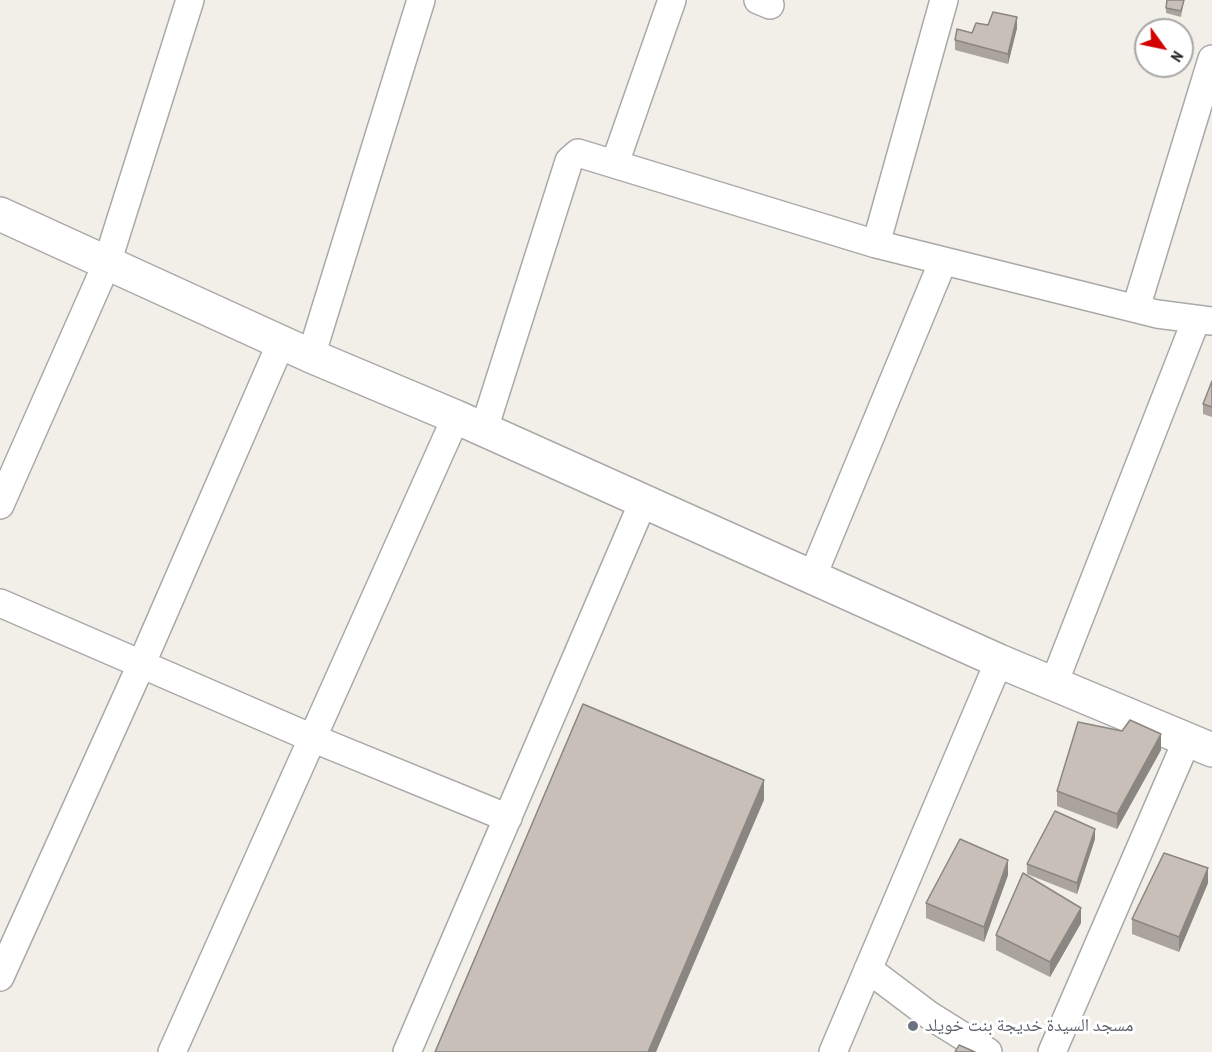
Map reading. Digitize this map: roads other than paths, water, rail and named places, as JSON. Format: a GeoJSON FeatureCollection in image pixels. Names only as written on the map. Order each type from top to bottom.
{"type":"FeatureCollection","features":[{"type":"Feature","properties":{"kind":"street"},"geometry":{"type":"LineString","coordinates":[[0,505],[107,263],[190,0]]}},
{"type":"Feature","properties":{"kind":"street"},"geometry":{"type":"LineString","coordinates":[[311,356],[421,0]]}},
{"type":"Feature","properties":{"kind":"street"},"geometry":{"type":"LineString","coordinates":[[615,163],[672,0]]}},
{"type":"Feature","properties":{"kind":"street"},"geometry":{"type":"LineString","coordinates":[[876,244],[944,0]]}},
{"type":"Feature","properties":{"kind":"street"},"geometry":{"type":"LineString","coordinates":[[1136,308],[1212,59]]}},
{"type":"Feature","properties":{"kind":"street"},"geometry":{"type":"LineString","coordinates":[[172,1052],[312,738],[470,423],[569,161],[578,153],[876,244],[1136,308],[1204,320],[1054,683]]}},
{"type":"Feature","properties":{"kind":"street"},"geometry":{"type":"LineString","coordinates":[[0,214],[311,356],[470,423],[643,502],[813,575],[999,661],[1199,745],[1052,1052]]}},
{"type":"Feature","properties":{"kind":"street"},"geometry":{"type":"LineString","coordinates":[[813,575],[943,261]]}},
{"type":"Feature","properties":{"kind":"street"},"geometry":{"type":"LineString","coordinates":[[0,977],[141,665],[281,342]]}},
{"type":"Feature","properties":{"kind":"street"},"geometry":{"type":"LineString","coordinates":[[407,1052],[643,502]]}},
{"type":"Feature","properties":{"kind":"street"},"geometry":{"type":"LineString","coordinates":[[0,603],[312,738],[508,818]]}},
{"type":"Feature","properties":{"kind":"street"},"geometry":{"type":"LineString","coordinates":[[833,1052],[999,661]]}},
{"type":"Feature","properties":{"kind":"street"},"geometry":{"type":"LineString","coordinates":[[868,969],[929,1015],[988,1052]]}},
{"type":"Feature","properties":{"kind":"place","name":"مسجد السيدة خديجة بنت خويلد"},"geometry":{"type":"Point","coordinates":[913,1026]}}]}
